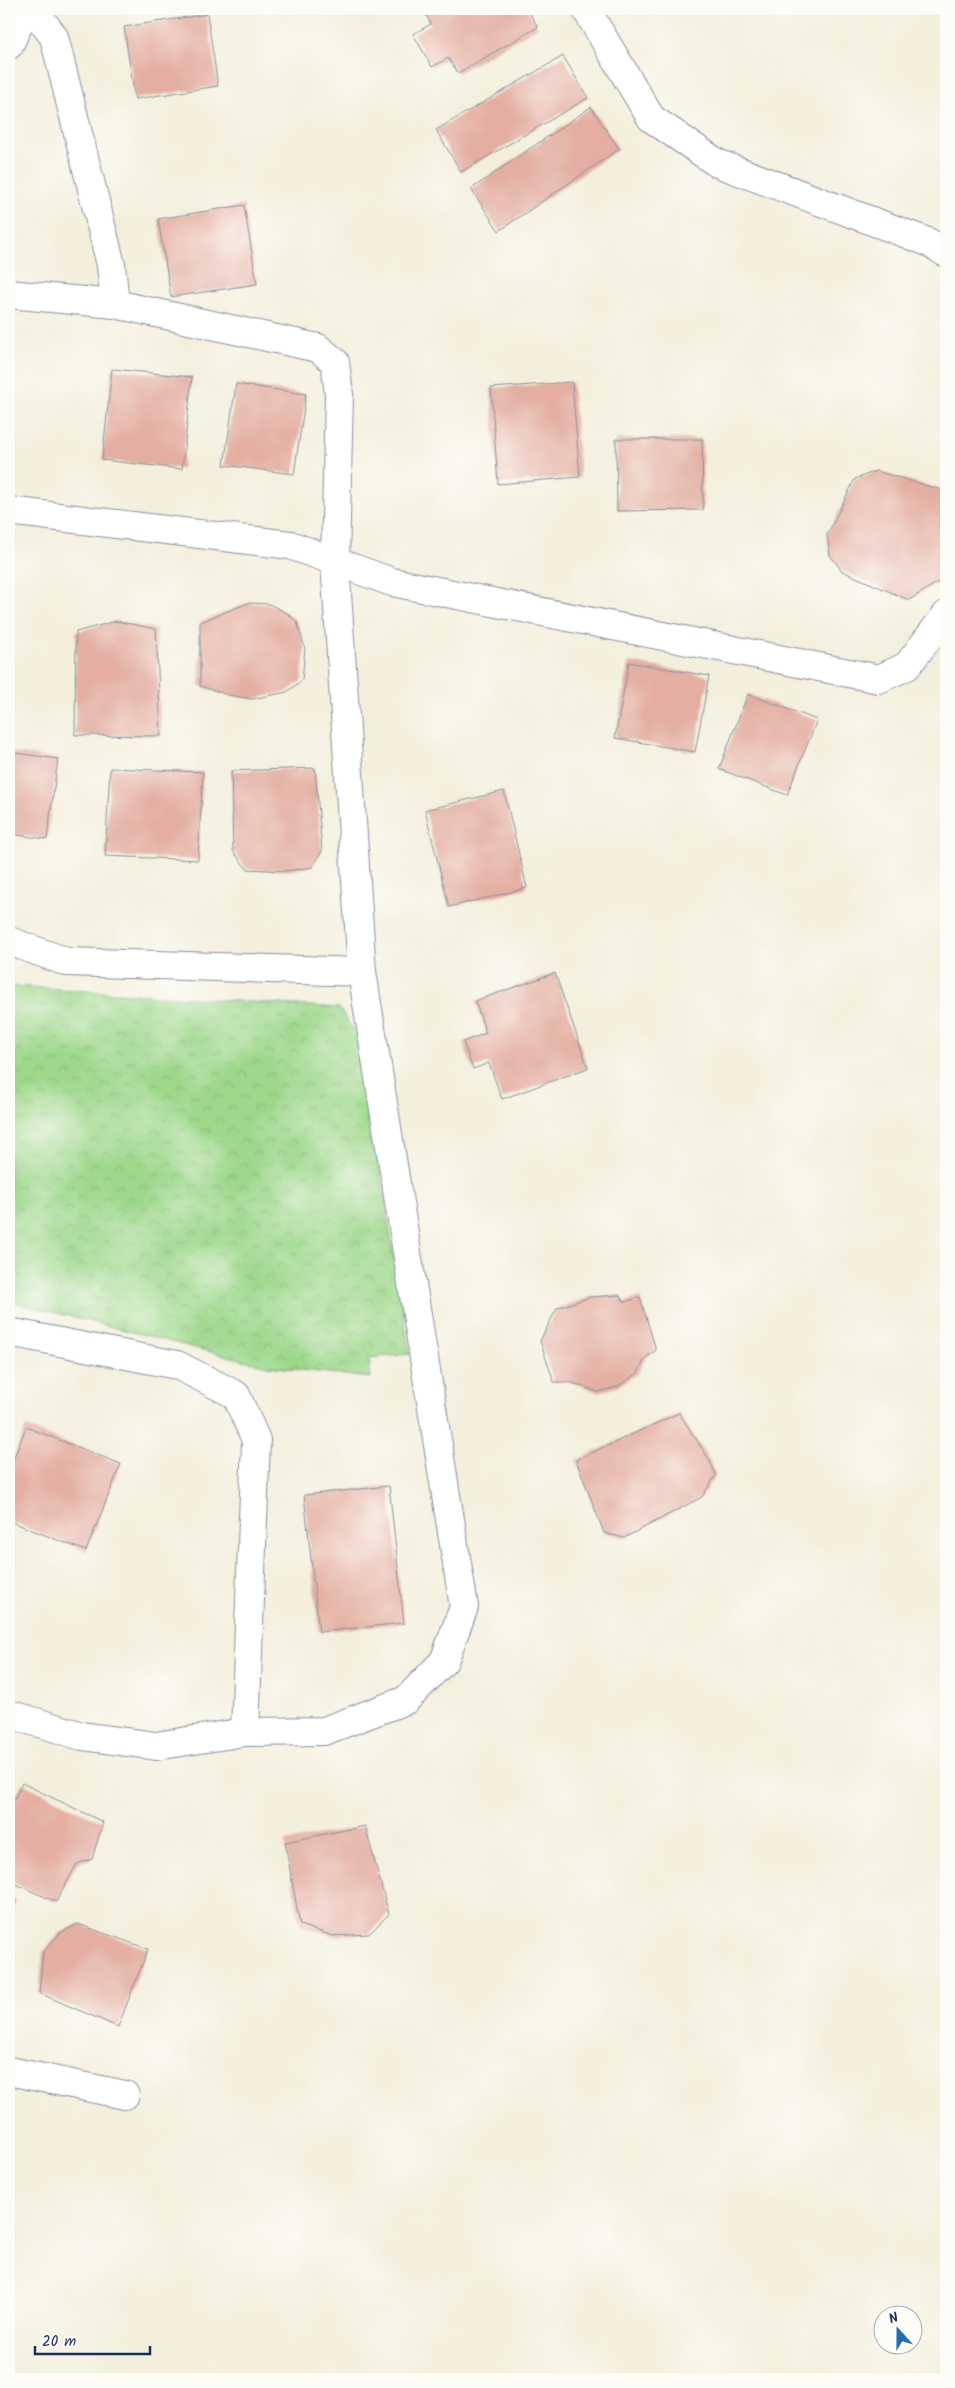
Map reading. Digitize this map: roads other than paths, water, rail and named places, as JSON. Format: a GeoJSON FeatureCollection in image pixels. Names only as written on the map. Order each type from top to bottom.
{"type":"FeatureCollection","features":[{"type":"Feature","properties":{"kind":"street"},"geometry":{"type":"LineString","coordinates":[[9,45],[26,9]]}},
{"type":"Feature","properties":{"kind":"street"},"geometry":{"type":"LineString","coordinates":[[32,9],[54,37],[111,265],[115,304]]}},
{"type":"Feature","properties":{"kind":"street"},"geometry":{"type":"LineString","coordinates":[[586,9],[651,118],[717,163],[928,242],[946,253]]}},
{"type":"Feature","properties":{"kind":"street"},"geometry":{"type":"LineString","coordinates":[[9,294],[115,304],[318,348],[334,362],[339,394],[335,563],[362,972],[464,1607],[444,1661],[406,1700],[324,1731],[245,1732],[156,1746],[82,1736],[9,1714]]}},
{"type":"Feature","properties":{"kind":"street"},"geometry":{"type":"LineString","coordinates":[[9,511],[290,545],[335,563],[392,582],[879,679],[907,666],[946,615]]}},
{"type":"Feature","properties":{"kind":"street"},"geometry":{"type":"LineString","coordinates":[[9,941],[67,962],[362,972]]}},
{"type":"Feature","properties":{"kind":"street"},"geometry":{"type":"LineString","coordinates":[[9,1332],[177,1365],[236,1395],[256,1440],[245,1732]]}},
{"type":"Feature","properties":{"kind":"street"},"geometry":{"type":"LineString","coordinates":[[9,2071],[126,2095]]}}]}
